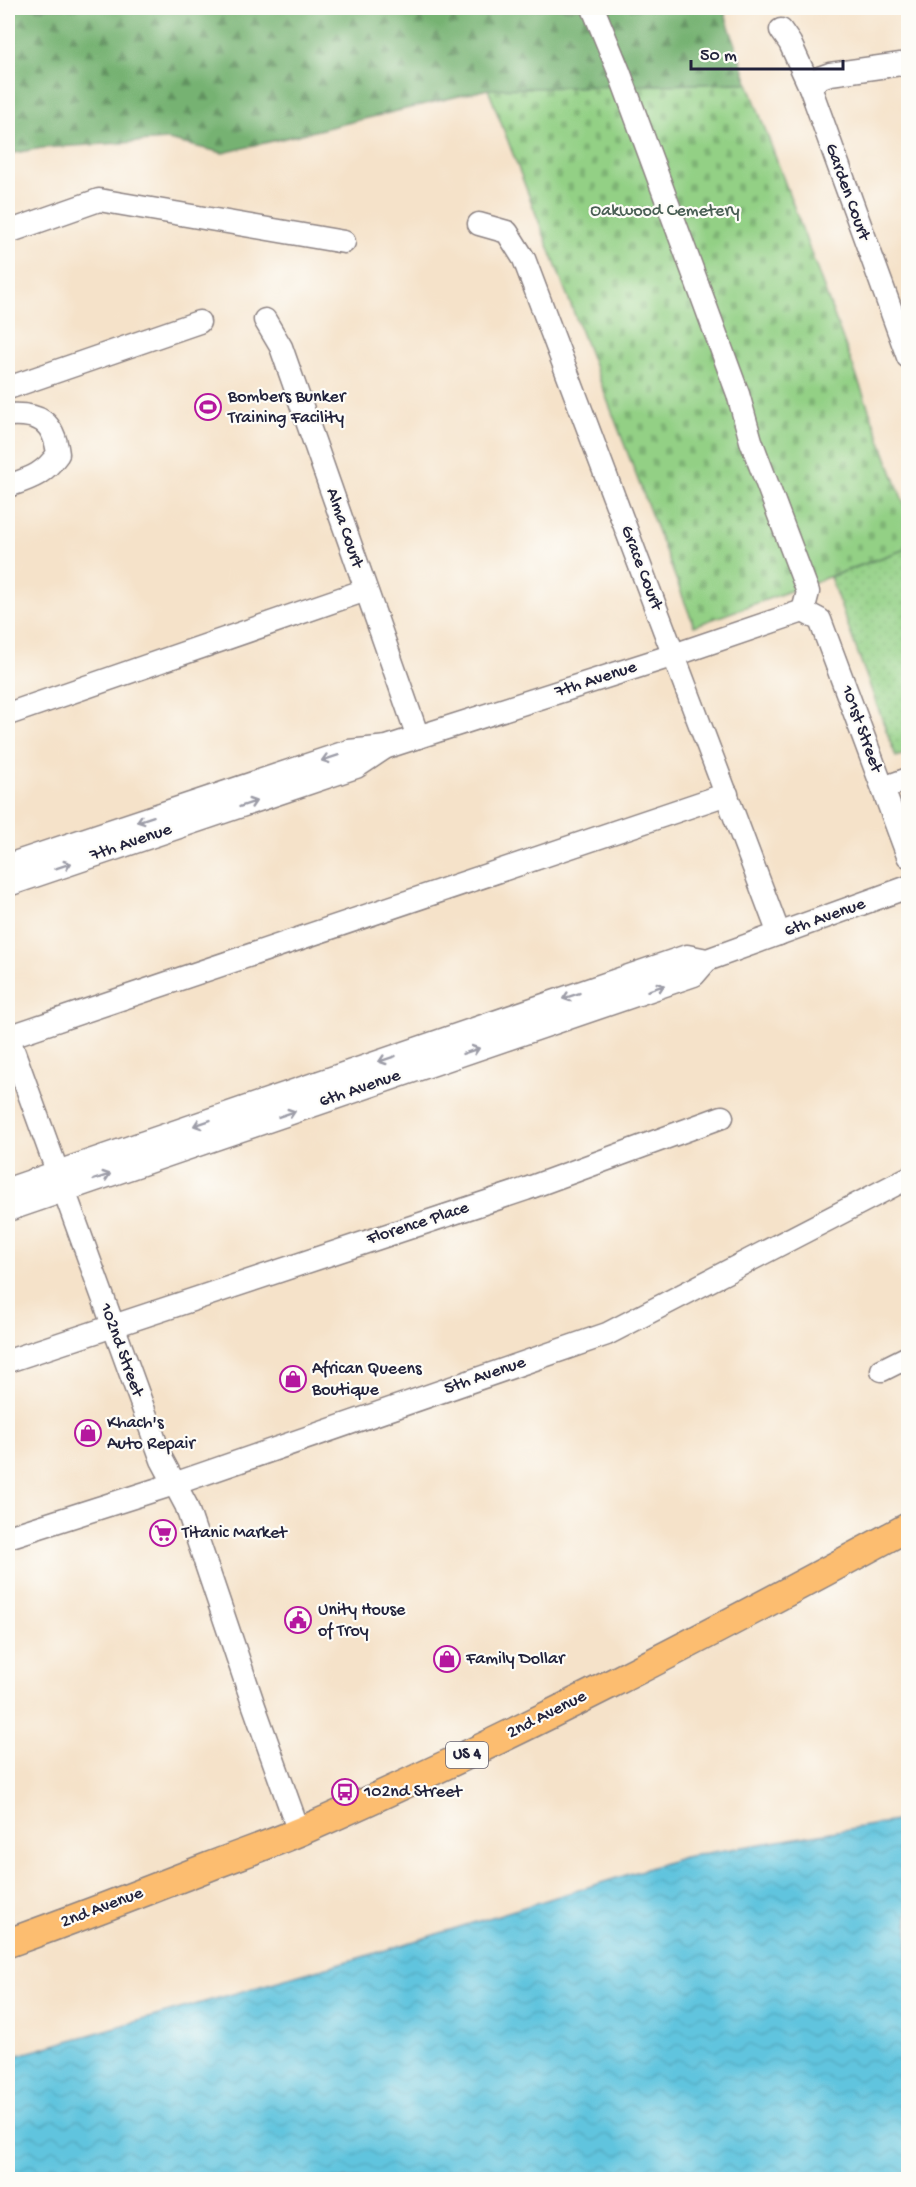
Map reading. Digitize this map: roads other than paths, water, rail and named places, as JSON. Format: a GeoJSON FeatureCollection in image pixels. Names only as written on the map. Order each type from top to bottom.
{"type":"FeatureCollection","features":[{"type":"Feature","properties":{"kind":"main road","name":"2nd Avenue"},"geometry":{"type":"LineString","coordinates":[[8,1943],[74,1920],[299,1832],[526,1726],[801,1586],[909,1527]]}},
{"type":"Feature","properties":{"kind":"street"},"geometry":{"type":"LineString","coordinates":[[593,8],[620,74],[808,592],[803,611]]}},
{"type":"Feature","properties":{"kind":"street","name":"Garden Court"},"geometry":{"type":"LineString","coordinates":[[781,30],[790,43],[810,87],[909,357]]}},
{"type":"Feature","properties":{"kind":"street"},"geometry":{"type":"LineString","coordinates":[[810,87],[819,78],[830,74],[909,63]]}},
{"type":"Feature","properties":{"kind":"street"},"geometry":{"type":"LineString","coordinates":[[8,232],[99,200],[344,242]]}},
{"type":"Feature","properties":{"kind":"street","name":"Grace Court"},"geometry":{"type":"LineString","coordinates":[[479,224],[507,232],[524,259],[779,934]]}},
{"type":"Feature","properties":{"kind":"street","name":"Alma Court"},"geometry":{"type":"LineString","coordinates":[[265,320],[281,347],[418,737]]}},
{"type":"Feature","properties":{"kind":"street"},"geometry":{"type":"LineString","coordinates":[[8,388],[199,322]]}},
{"type":"Feature","properties":{"kind":"street"},"geometry":{"type":"LineString","coordinates":[[8,415],[35,416],[48,425],[56,438],[58,454],[49,467],[34,477],[9,479]]}},
{"type":"Feature","properties":{"kind":"street"},"geometry":{"type":"LineString","coordinates":[[8,714],[366,590]]}},
{"type":"Feature","properties":{"kind":"street","name":"7th Avenue"},"geometry":{"type":"LineString","coordinates":[[8,865],[349,751],[387,747],[803,611]]}},
{"type":"Feature","properties":{"kind":"street","name":"101st Street"},"geometry":{"type":"LineString","coordinates":[[803,611],[820,620],[909,856]]}},
{"type":"Feature","properties":{"kind":"street","name":"7th Avenue"},"geometry":{"type":"LineString","coordinates":[[8,885],[356,767],[387,747]]}},
{"type":"Feature","properties":{"kind":"street"},"geometry":{"type":"LineString","coordinates":[[883,788],[909,779]]}},
{"type":"Feature","properties":{"kind":"street"},"geometry":{"type":"LineString","coordinates":[[8,1037],[727,794]]}},
{"type":"Feature","properties":{"kind":"street","name":"6th Avenue"},"geometry":{"type":"LineString","coordinates":[[8,1210],[59,1182],[687,956],[707,960],[909,887]]}},
{"type":"Feature","properties":{"kind":"street","name":"102nd Street"},"geometry":{"type":"LineString","coordinates":[[8,1037],[162,1460],[186,1504],[299,1832]]}},
{"type":"Feature","properties":{"kind":"street","name":"Florence Place"},"geometry":{"type":"LineString","coordinates":[[8,1361],[526,1189],[722,1117]]}},
{"type":"Feature","properties":{"kind":"street","name":"5th Avenue"},"geometry":{"type":"LineString","coordinates":[[8,1537],[174,1484],[606,1334],[909,1178]]}},
{"type":"Feature","properties":{"kind":"street","name":"6th Avenue"},"geometry":{"type":"LineString","coordinates":[[8,1189],[59,1182]]}},
{"type":"Feature","properties":{"kind":"street"},"geometry":{"type":"LineString","coordinates":[[882,1371],[909,1357]]}},
{"type":"Feature","properties":{"kind":"water"},"geometry":{"type":"Polygon","coordinates":[[[908,1819],[908,2179],[8,2179],[8,2058],[373,1954],[684,1857],[908,1819]]]}},
{"type":"Feature","properties":{"kind":"place","name":"Bombers Bunker Training Facility"},"geometry":{"type":"Point","coordinates":[208,407]}},
{"type":"Feature","properties":{"kind":"place","name":"African Queens Boutique"},"geometry":{"type":"Point","coordinates":[293,1379]}},
{"type":"Feature","properties":{"kind":"place","name":"Khach's Auto Repair"},"geometry":{"type":"Point","coordinates":[88,1433]}},
{"type":"Feature","properties":{"kind":"place","name":"Titanic Market"},"geometry":{"type":"Point","coordinates":[163,1533]}},
{"type":"Feature","properties":{"kind":"place","name":"Unity House of Troy"},"geometry":{"type":"Point","coordinates":[298,1620]}},
{"type":"Feature","properties":{"kind":"place","name":"Family Dollar"},"geometry":{"type":"Point","coordinates":[447,1659]}},
{"type":"Feature","properties":{"kind":"place","name":"102nd Street"},"geometry":{"type":"Point","coordinates":[345,1792]}},
{"type":"Feature","properties":{"kind":"park label","name":"Oakwood Cemetery"},"geometry":{"type":"Point","coordinates":[665,211]}}]}
